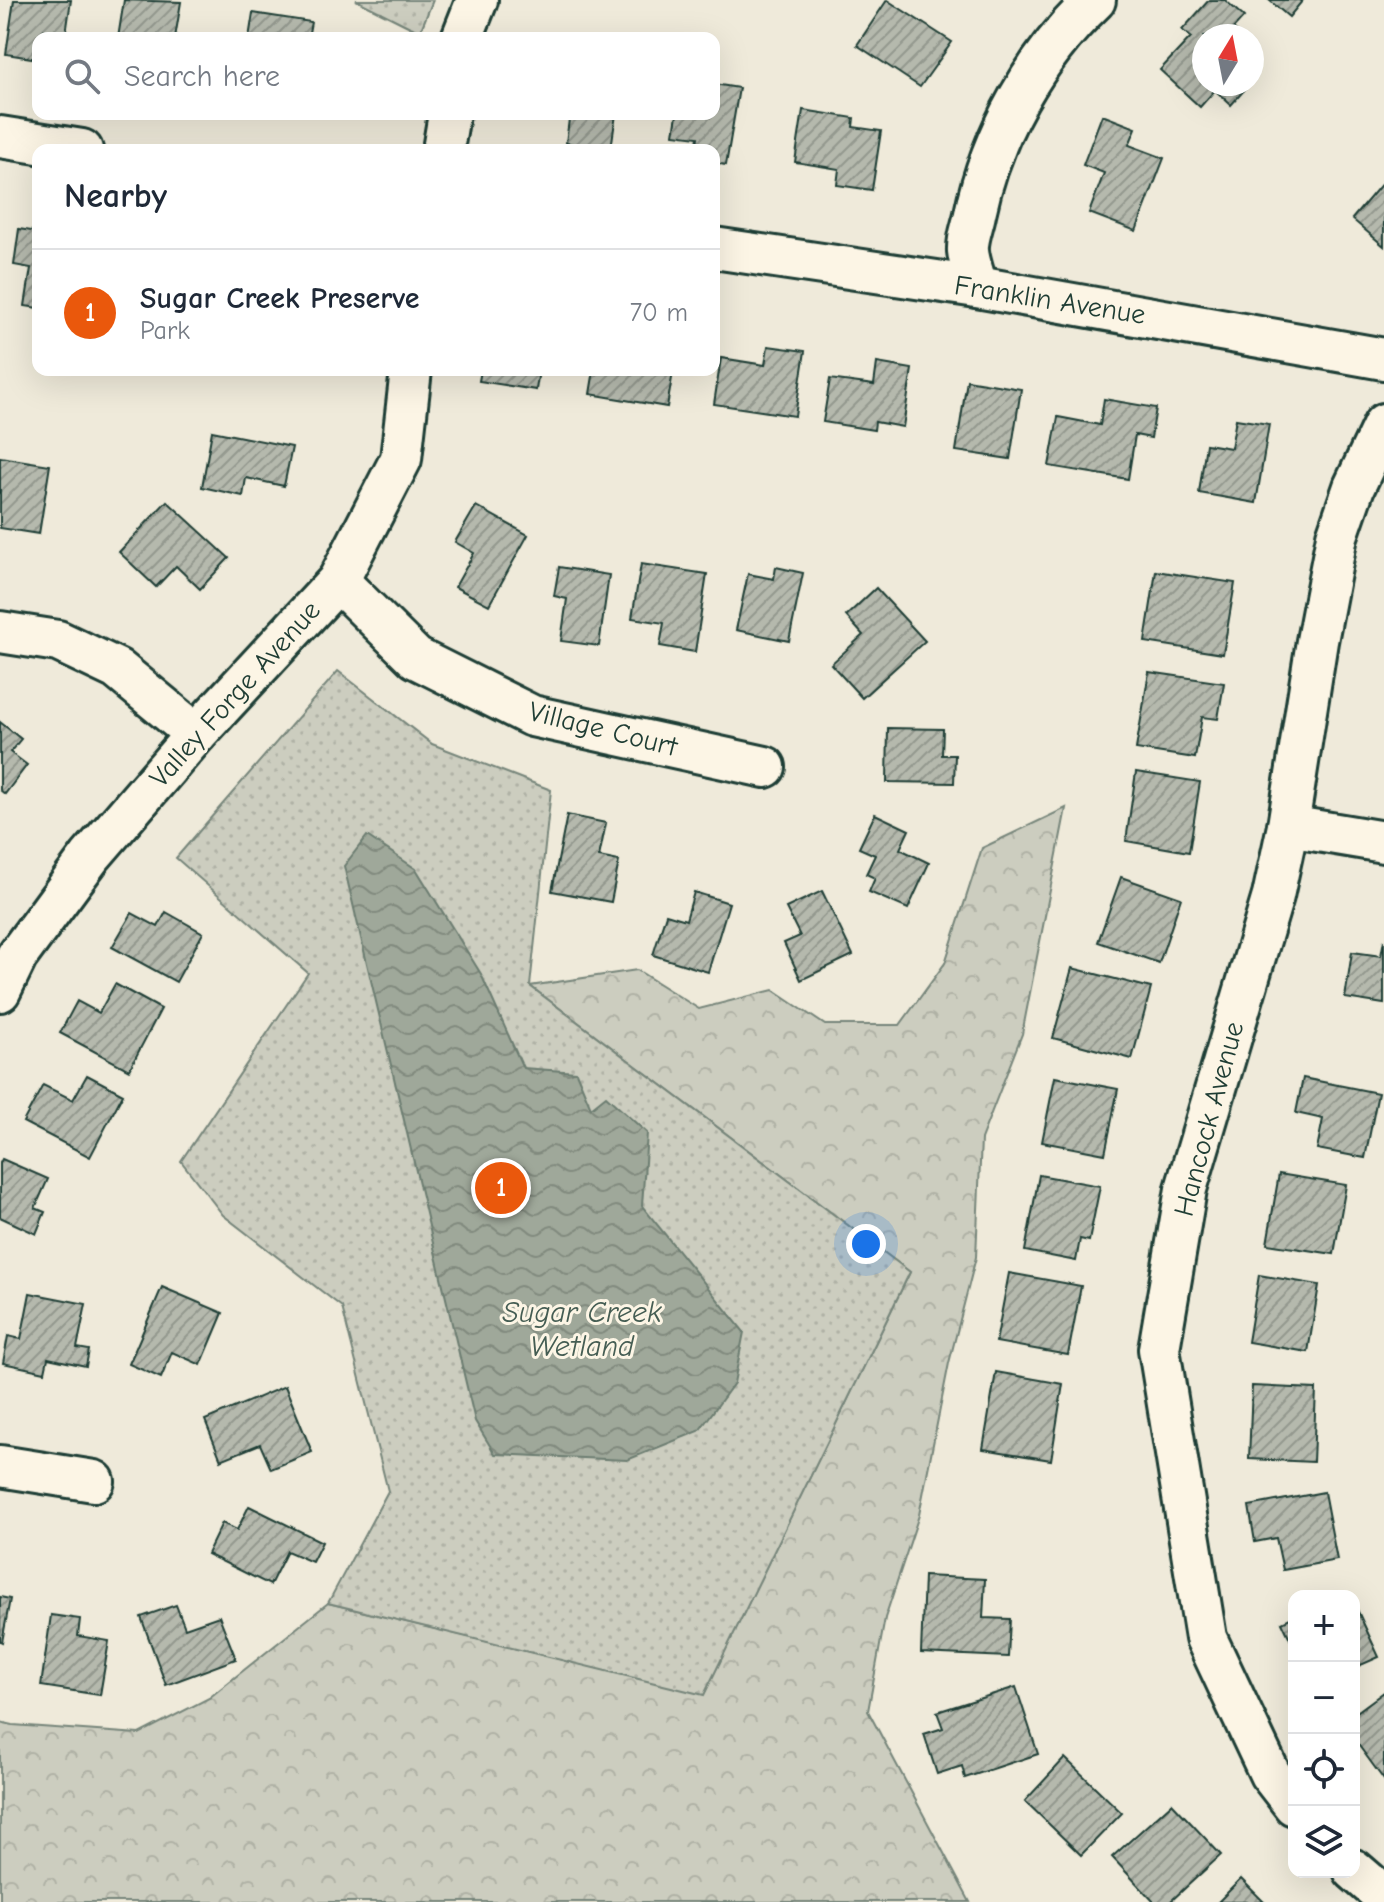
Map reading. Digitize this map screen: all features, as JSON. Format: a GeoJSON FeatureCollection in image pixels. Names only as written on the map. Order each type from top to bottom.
{"type":"FeatureCollection","features":[{"type":"Feature","properties":{"kind":"street"},"geometry":{"type":"LineString","coordinates":[[464,32],[477,0]]}},
{"type":"Feature","properties":{"kind":"street"},"geometry":{"type":"LineString","coordinates":[[977,287],[968,249],[981,184],[1004,128],[1038,67],[1071,23],[1095,0]]}},
{"type":"Feature","properties":{"kind":"street"},"geometry":{"type":"LineString","coordinates":[[444,144],[448,120]]}},
{"type":"Feature","properties":{"kind":"street"},"geometry":{"type":"LineString","coordinates":[[0,137],[44,144]]}},
{"type":"Feature","properties":{"kind":"street","name":"Franklin Avenue"},"geometry":{"type":"LineString","coordinates":[[720,249],[977,287],[1384,359]]}},
{"type":"Feature","properties":{"kind":"street","name":"Valley Forge Avenue"},"geometry":{"type":"LineString","coordinates":[[0,991],[17,956],[90,857],[196,734],[338,581],[401,459],[410,376]]}},
{"type":"Feature","properties":{"kind":"street","name":"Hancock Avenue"},"geometry":{"type":"LineString","coordinates":[[1288,1797],[1270,1774],[1206,1638],[1159,1349],[1186,1189],[1273,896],[1288,826],[1337,536],[1354,487],[1384,424]]}},
{"type":"Feature","properties":{"kind":"street","name":"Village Court"},"geometry":{"type":"LineString","coordinates":[[338,581],[416,658],[532,716],[765,767]]}},
{"type":"Feature","properties":{"kind":"street"},"geometry":{"type":"LineString","coordinates":[[0,632],[58,641],[117,669],[196,734]]}},
{"type":"Feature","properties":{"kind":"street"},"geometry":{"type":"LineString","coordinates":[[1288,826],[1384,842]]}},
{"type":"Feature","properties":{"kind":"street"},"geometry":{"type":"LineString","coordinates":[[0,1466],[94,1481]]}},
{"type":"Feature","properties":{"kind":"street"},"geometry":{"type":"LineString","coordinates":[[1360,1875],[1384,1896]]}},
{"type":"Feature","properties":{"kind":"green space"},"geometry":{"type":"Polygon","coordinates":[[[356,0],[433,0],[420,32],[356,0]]]}},
{"type":"Feature","properties":{"kind":"green space"},"geometry":{"type":"Polygon","coordinates":[[[338,671],[432,744],[551,790],[530,986],[910,1272],[704,1695],[328,1603],[388,1491],[342,1307],[223,1215],[181,1161],[308,973],[176,858],[338,671]]]}},
{"type":"Feature","properties":{"kind":"green space"},"geometry":{"type":"Polygon","coordinates":[[[1066,808],[1022,1034],[981,1139],[976,1257],[949,1363],[919,1515],[885,1618],[868,1711],[970,1902],[0,1902],[0,1722],[139,1734],[209,1698],[328,1603],[704,1694],[910,1272],[530,986],[637,970],[699,1009],[773,990],[825,1025],[900,1025],[945,963],[982,848],[1066,808]]]}},
{"type":"Feature","properties":{"kind":"water","name":"Sugar Creek Wetland"},"geometry":{"type":"Polygon","coordinates":[[[367,836],[416,869],[481,974],[523,1068],[576,1072],[591,1108],[606,1096],[647,1133],[642,1206],[744,1332],[734,1383],[699,1431],[627,1460],[495,1454],[475,1421],[344,866],[367,836]]]}},
{"type":"Feature","properties":{"kind":"building"},"geometry":{"type":"Polygon","coordinates":[[[14,0],[71,0],[66,32],[32,32],[32,58],[6,54],[14,0]]]}},
{"type":"Feature","properties":{"kind":"building"},"geometry":{"type":"Polygon","coordinates":[[[124,0],[181,2],[176,32],[119,32],[124,0]]]}},
{"type":"Feature","properties":{"kind":"building"},"geometry":{"type":"Polygon","coordinates":[[[887,0],[952,42],[920,87],[857,45],[887,0]]]}},
{"type":"Feature","properties":{"kind":"building"},"geometry":{"type":"Polygon","coordinates":[[[1209,0],[1225,0],[1244,17],[1238,24],[1192,24],[1192,96],[1210,96],[1200,107],[1160,70],[1191,37],[1182,30],[1209,0]]]}},
{"type":"Feature","properties":{"kind":"building"},"geometry":{"type":"Polygon","coordinates":[[[1269,0],[1303,0],[1289,17],[1269,0]]]}},
{"type":"Feature","properties":{"kind":"building"},"geometry":{"type":"Polygon","coordinates":[[[253,13],[311,22],[309,32],[250,32],[253,13]]]}},
{"type":"Feature","properties":{"kind":"building"},"geometry":{"type":"Polygon","coordinates":[[[720,85],[739,88],[726,165],[720,164],[720,144],[697,144],[698,137],[674,134],[676,120],[720,120],[720,85]]]}},
{"type":"Feature","properties":{"kind":"building"},"geometry":{"type":"Polygon","coordinates":[[[1221,96],[1239,96],[1231,105],[1221,96]]]}},
{"type":"Feature","properties":{"kind":"building"},"geometry":{"type":"Polygon","coordinates":[[[803,110],[854,118],[853,127],[881,131],[872,190],[837,185],[839,169],[795,162],[803,110]]]}},
{"type":"Feature","properties":{"kind":"building"},"geometry":{"type":"Polygon","coordinates":[[[1102,115],[1136,128],[1129,145],[1164,158],[1136,231],[1089,213],[1104,173],[1083,165],[1102,115]]]}},
{"type":"Feature","properties":{"kind":"building"},"geometry":{"type":"Polygon","coordinates":[[[569,120],[615,120],[612,144],[566,143],[569,120]]]}},
{"type":"Feature","properties":{"kind":"building"},"geometry":{"type":"Polygon","coordinates":[[[1384,181],[1384,246],[1352,219],[1384,181]]]}},
{"type":"Feature","properties":{"kind":"building"},"geometry":{"type":"Polygon","coordinates":[[[19,229],[32,231],[32,307],[25,306],[31,268],[14,265],[19,229]]]}},
{"type":"Feature","properties":{"kind":"building"},"geometry":{"type":"Polygon","coordinates":[[[768,346],[805,351],[795,416],[714,404],[721,358],[765,365],[768,346]]]}},
{"type":"Feature","properties":{"kind":"building"},"geometry":{"type":"Polygon","coordinates":[[[877,363],[912,369],[903,427],[875,422],[874,430],[823,422],[830,379],[874,385],[877,363]]]}},
{"type":"Feature","properties":{"kind":"building"},"geometry":{"type":"Polygon","coordinates":[[[480,376],[538,376],[536,390],[479,381],[480,376]]]}},
{"type":"Feature","properties":{"kind":"building"},"geometry":{"type":"Polygon","coordinates":[[[593,376],[672,376],[667,407],[590,394],[593,376]]]}},
{"type":"Feature","properties":{"kind":"building"},"geometry":{"type":"Polygon","coordinates":[[[967,380],[1021,389],[1010,459],[956,451],[967,380]]]}},
{"type":"Feature","properties":{"kind":"building"},"geometry":{"type":"Polygon","coordinates":[[[1104,399],[1156,408],[1151,438],[1135,435],[1128,479],[1049,466],[1058,417],[1100,425],[1104,399]]]}},
{"type":"Feature","properties":{"kind":"building"},"geometry":{"type":"Polygon","coordinates":[[[1236,419],[1269,424],[1256,503],[1199,493],[1206,444],[1231,448],[1236,419]]]}},
{"type":"Feature","properties":{"kind":"building"},"geometry":{"type":"Polygon","coordinates":[[[212,431],[292,447],[284,486],[246,478],[243,496],[202,487],[212,431]]]}},
{"type":"Feature","properties":{"kind":"building"},"geometry":{"type":"Polygon","coordinates":[[[0,457],[50,465],[39,534],[0,528],[0,457]]]}},
{"type":"Feature","properties":{"kind":"building"},"geometry":{"type":"Polygon","coordinates":[[[167,501],[229,558],[200,589],[176,566],[156,587],[119,552],[167,501]]]}},
{"type":"Feature","properties":{"kind":"building"},"geometry":{"type":"Polygon","coordinates":[[[476,506],[528,535],[489,605],[455,587],[474,553],[455,542],[476,506]]]}},
{"type":"Feature","properties":{"kind":"building"},"geometry":{"type":"Polygon","coordinates":[[[641,564],[707,574],[695,652],[660,646],[664,623],[632,618],[641,564]]]}},
{"type":"Feature","properties":{"kind":"building"},"geometry":{"type":"Polygon","coordinates":[[[559,567],[609,575],[599,646],[561,641],[567,599],[554,596],[559,567]]]}},
{"type":"Feature","properties":{"kind":"building"},"geometry":{"type":"Polygon","coordinates":[[[776,567],[803,573],[789,641],[736,630],[748,574],[774,579],[776,567]]]}},
{"type":"Feature","properties":{"kind":"building"},"geometry":{"type":"Polygon","coordinates":[[[1156,571],[1235,583],[1223,654],[1145,642],[1156,571]]]}},
{"type":"Feature","properties":{"kind":"building"},"geometry":{"type":"Polygon","coordinates":[[[876,588],[925,641],[862,698],[831,664],[863,635],[846,616],[876,588]]]}},
{"type":"Feature","properties":{"kind":"building"},"geometry":{"type":"Polygon","coordinates":[[[1149,672],[1224,683],[1218,719],[1202,717],[1195,758],[1136,749],[1149,672]]]}},
{"type":"Feature","properties":{"kind":"building"},"geometry":{"type":"Polygon","coordinates":[[[0,722],[21,739],[10,752],[27,765],[5,794],[0,790],[0,722]]]}},
{"type":"Feature","properties":{"kind":"building"},"geometry":{"type":"Polygon","coordinates":[[[888,728],[943,729],[942,755],[955,755],[954,783],[887,782],[888,728]]]}},
{"type":"Feature","properties":{"kind":"building"},"geometry":{"type":"Polygon","coordinates":[[[1136,772],[1200,782],[1189,852],[1126,841],[1136,772]]]}},
{"type":"Feature","properties":{"kind":"building"},"geometry":{"type":"Polygon","coordinates":[[[875,814],[909,830],[900,849],[929,863],[908,909],[869,892],[875,878],[866,874],[875,855],[859,848],[875,814]]]}},
{"type":"Feature","properties":{"kind":"building"},"geometry":{"type":"Polygon","coordinates":[[[567,815],[606,823],[599,857],[619,861],[611,902],[552,891],[567,815]]]}},
{"type":"Feature","properties":{"kind":"building"},"geometry":{"type":"Polygon","coordinates":[[[1121,877],[1181,898],[1159,963],[1098,942],[1121,877]]]}},
{"type":"Feature","properties":{"kind":"building"},"geometry":{"type":"Polygon","coordinates":[[[822,891],[853,955],[801,980],[784,943],[800,936],[786,908],[822,891]]]}},
{"type":"Feature","properties":{"kind":"building"},"geometry":{"type":"Polygon","coordinates":[[[694,892],[729,903],[708,972],[653,955],[666,914],[686,920],[694,892]]]}},
{"type":"Feature","properties":{"kind":"building"},"geometry":{"type":"Polygon","coordinates":[[[166,912],[203,933],[176,982],[112,947],[132,913],[158,927],[166,912]]]}},
{"type":"Feature","properties":{"kind":"building"},"geometry":{"type":"Polygon","coordinates":[[[1384,940],[1384,1004],[1345,998],[1352,952],[1381,956],[1384,940]]]}},
{"type":"Feature","properties":{"kind":"building"},"geometry":{"type":"Polygon","coordinates":[[[1072,968],[1151,988],[1132,1059],[1053,1038],[1072,968]]]}},
{"type":"Feature","properties":{"kind":"building"},"geometry":{"type":"Polygon","coordinates":[[[115,984],[161,1009],[129,1070],[60,1033],[77,1001],[99,1013],[115,984]]]}},
{"type":"Feature","properties":{"kind":"building"},"geometry":{"type":"Polygon","coordinates":[[[87,1075],[123,1094],[90,1157],[23,1122],[43,1085],[73,1100],[87,1075]]]}},
{"type":"Feature","properties":{"kind":"building"},"geometry":{"type":"Polygon","coordinates":[[[1055,1077],[1118,1089],[1105,1154],[1042,1142],[1055,1077]]]}},
{"type":"Feature","properties":{"kind":"building"},"geometry":{"type":"Polygon","coordinates":[[[1303,1078],[1378,1093],[1365,1158],[1317,1149],[1323,1119],[1296,1113],[1303,1078]]]}},
{"type":"Feature","properties":{"kind":"building"},"geometry":{"type":"Polygon","coordinates":[[[2,1159],[48,1179],[35,1208],[45,1212],[36,1234],[0,1217],[2,1159]]]}},
{"type":"Feature","properties":{"kind":"building"},"geometry":{"type":"Polygon","coordinates":[[[1279,1174],[1346,1185],[1334,1254],[1267,1244],[1279,1174]]]}},
{"type":"Feature","properties":{"kind":"building"},"geometry":{"type":"Polygon","coordinates":[[[1039,1175],[1100,1186],[1089,1241],[1080,1239],[1076,1261],[1025,1251],[1039,1175]]]}},
{"type":"Feature","properties":{"kind":"building"},"geometry":{"type":"Polygon","coordinates":[[[1009,1273],[1081,1286],[1068,1355],[996,1342],[1009,1273]]]}},
{"type":"Feature","properties":{"kind":"building"},"geometry":{"type":"Polygon","coordinates":[[[1259,1275],[1319,1285],[1308,1352],[1248,1342],[1259,1275]]]}},
{"type":"Feature","properties":{"kind":"building"},"geometry":{"type":"Polygon","coordinates":[[[162,1287],[223,1313],[201,1365],[172,1352],[161,1378],[129,1364],[162,1287]]]}},
{"type":"Feature","properties":{"kind":"building"},"geometry":{"type":"Polygon","coordinates":[[[30,1293],[86,1304],[77,1348],[89,1350],[86,1366],[48,1358],[45,1372],[3,1363],[8,1336],[21,1339],[30,1293]]]}},
{"type":"Feature","properties":{"kind":"building"},"geometry":{"type":"Polygon","coordinates":[[[996,1372],[1063,1384],[1051,1460],[983,1449],[996,1372]]]}},
{"type":"Feature","properties":{"kind":"building"},"geometry":{"type":"Polygon","coordinates":[[[285,1386],[312,1452],[271,1469],[260,1444],[221,1460],[205,1420],[285,1386]]]}},
{"type":"Feature","properties":{"kind":"building"},"geometry":{"type":"Polygon","coordinates":[[[1252,1386],[1316,1389],[1313,1462],[1249,1459],[1252,1386]]]}},
{"type":"Feature","properties":{"kind":"building"},"geometry":{"type":"Polygon","coordinates":[[[1324,1492],[1337,1560],[1283,1570],[1276,1538],[1255,1542],[1249,1506],[1324,1492]]]}},
{"type":"Feature","properties":{"kind":"building"},"geometry":{"type":"Polygon","coordinates":[[[249,1506],[322,1542],[312,1562],[287,1551],[270,1585],[207,1554],[222,1523],[237,1530],[249,1506]]]}},
{"type":"Feature","properties":{"kind":"building"},"geometry":{"type":"Polygon","coordinates":[[[924,1576],[985,1579],[983,1618],[1010,1619],[1008,1657],[921,1653],[924,1576]]]}},
{"type":"Feature","properties":{"kind":"building"},"geometry":{"type":"Polygon","coordinates":[[[0,1597],[10,1599],[2,1642],[0,1641],[0,1597]]]}},
{"type":"Feature","properties":{"kind":"building"},"geometry":{"type":"Polygon","coordinates":[[[176,1605],[185,1628],[219,1616],[236,1659],[166,1685],[141,1617],[176,1605]]]}},
{"type":"Feature","properties":{"kind":"building"},"geometry":{"type":"Polygon","coordinates":[[[51,1615],[80,1619],[78,1636],[109,1641],[100,1695],[41,1686],[51,1615]]]}},
{"type":"Feature","properties":{"kind":"building"},"geometry":{"type":"Polygon","coordinates":[[[1360,1616],[1379,1657],[1360,1665],[1360,1616]]]}},
{"type":"Feature","properties":{"kind":"building"},"geometry":{"type":"Polygon","coordinates":[[[1288,1619],[1288,1634],[1282,1622],[1288,1619]]]}},
{"type":"Feature","properties":{"kind":"building"},"geometry":{"type":"Polygon","coordinates":[[[1016,1687],[1038,1754],[965,1778],[962,1766],[937,1774],[924,1734],[943,1728],[937,1712],[1016,1687]]]}},
{"type":"Feature","properties":{"kind":"building"},"geometry":{"type":"Polygon","coordinates":[[[1384,1692],[1384,1780],[1360,1747],[1360,1710],[1384,1692]]]}},
{"type":"Feature","properties":{"kind":"building"},"geometry":{"type":"Polygon","coordinates":[[[1065,1758],[1122,1813],[1081,1855],[1025,1801],[1065,1758]]]}},
{"type":"Feature","properties":{"kind":"building"},"geometry":{"type":"Polygon","coordinates":[[[1172,1803],[1221,1855],[1170,1902],[1154,1902],[1112,1857],[1172,1803]]]}},
{"type":"Feature","properties":{"kind":"building"},"geometry":{"type":"Polygon","coordinates":[[[1241,1879],[1264,1902],[1218,1902],[1241,1879]]]}},
{"type":"Feature","properties":{"kind":"place","name":"Sugar Creek Preserve"},"geometry":{"type":"Point","coordinates":[501,1188]}}]}
